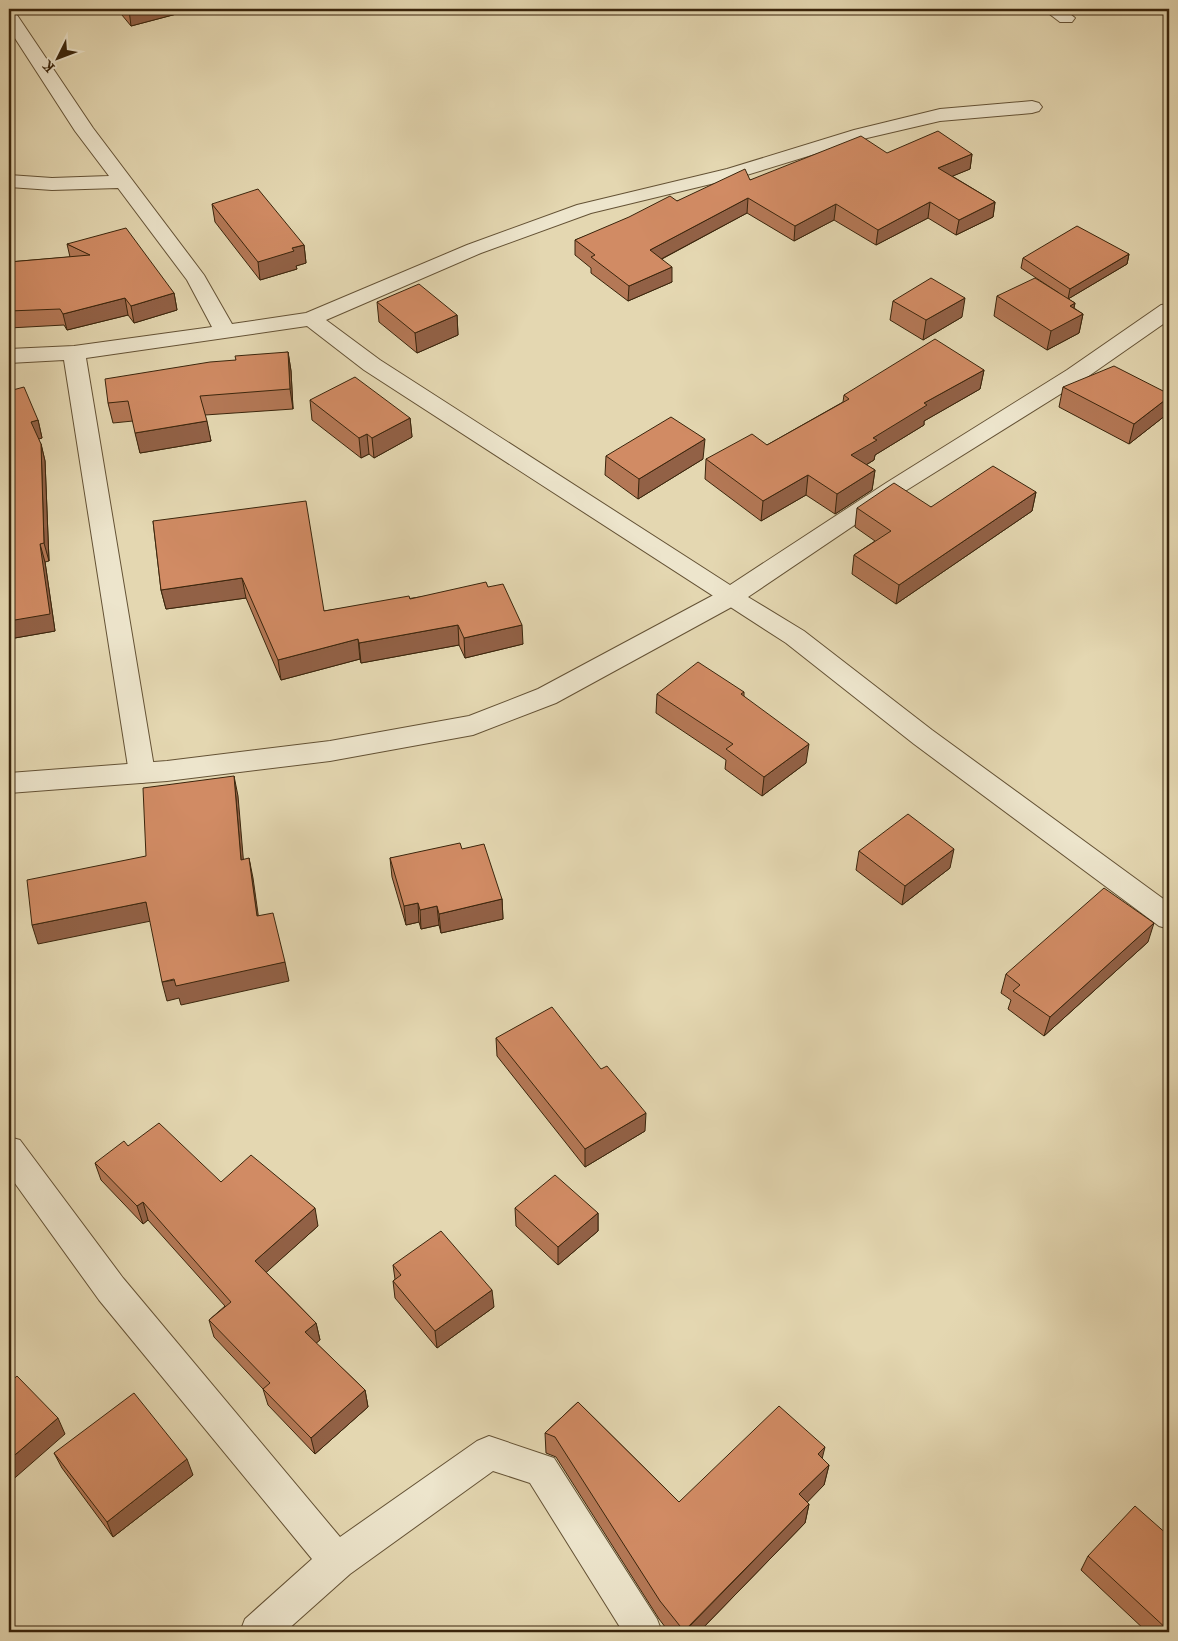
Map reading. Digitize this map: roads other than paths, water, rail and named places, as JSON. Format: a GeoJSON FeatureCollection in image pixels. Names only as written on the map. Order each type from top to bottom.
{"type":"FeatureCollection","features":[{"type":"Feature","properties":{"kind":"street"},"geometry":{"type":"LineString","coordinates":[[9,16],[86,131],[197,279],[225,332]]}},
{"type":"Feature","properties":{"kind":"street"},"geometry":{"type":"LineString","coordinates":[[9,356],[74,353],[311,319],[474,249],[584,209],[733,173],[861,134],[940,115],[1032,107]]}},
{"type":"Feature","properties":{"kind":"street"},"geometry":{"type":"LineString","coordinates":[[9,181],[52,184],[124,182]]}},
{"type":"Feature","properties":{"kind":"street"},"geometry":{"type":"LineString","coordinates":[[9,783],[142,773],[330,751],[473,725],[548,696],[730,597],[894,488],[1076,375],[1169,310]]}},
{"type":"Feature","properties":{"kind":"street"},"geometry":{"type":"LineString","coordinates":[[311,319],[372,366],[534,468],[730,597],[796,637],[923,737],[1169,917]]}},
{"type":"Feature","properties":{"kind":"street"},"geometry":{"type":"LineString","coordinates":[[74,353],[142,773]]}},
{"type":"Feature","properties":{"kind":"street"},"geometry":{"type":"LineString","coordinates":[[9,1150],[111,1289],[337,1561]]}},
{"type":"Feature","properties":{"kind":"street"},"geometry":{"type":"LineString","coordinates":[[258,1632],[337,1561],[489,1453],[542,1470],[644,1632]]}}]}
